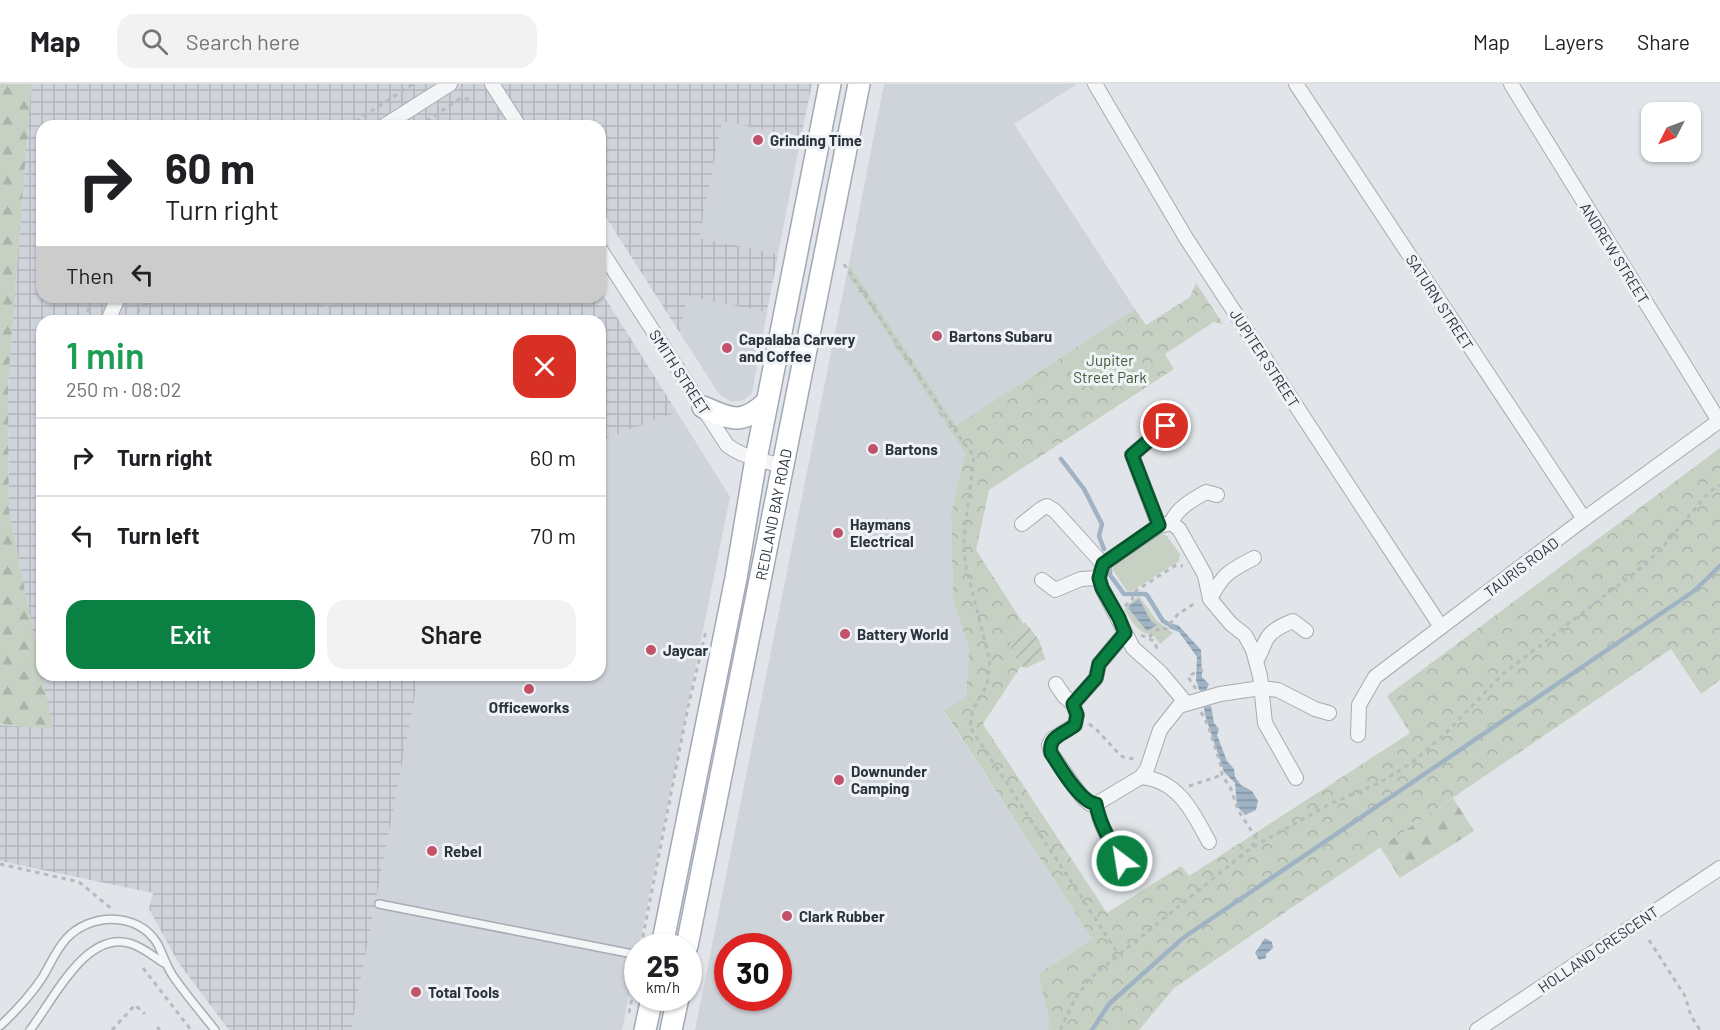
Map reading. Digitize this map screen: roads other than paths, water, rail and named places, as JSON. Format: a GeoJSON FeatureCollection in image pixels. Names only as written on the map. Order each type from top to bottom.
{"type":"FeatureCollection","features":[{"type":"Feature","properties":{"kind":"main road","name":"REDLAND BAY ROAD"},"geometry":{"type":"LineString","coordinates":[[665,933],[736,578],[756,459],[830,84]]}},
{"type":"Feature","properties":{"kind":"main road","name":"REDLAND BAY ROAD"},"geometry":{"type":"LineString","coordinates":[[690,933],[859,84]]}},
{"type":"Feature","properties":{"kind":"main road"},"geometry":{"type":"LineString","coordinates":[[703,407],[738,419],[756,412],[767,402]]}},
{"type":"Feature","properties":{"kind":"main road"},"geometry":{"type":"LineString","coordinates":[[637,1024],[644,1011]]}},
{"type":"Feature","properties":{"kind":"main road"},"geometry":{"type":"LineString","coordinates":[[671,1030],[675,1011]]}},
{"type":"Feature","properties":{"kind":"street"},"geometry":{"type":"LineString","coordinates":[[393,120],[450,84]]}},
{"type":"Feature","properties":{"kind":"street"},"geometry":{"type":"LineString","coordinates":[[492,84],[515,120]]}},
{"type":"Feature","properties":{"kind":"street","name":"JUPITER STREET"},"geometry":{"type":"LineString","coordinates":[[1095,84],[1186,238],[1441,627]]}},
{"type":"Feature","properties":{"kind":"street","name":"SATURN STREET"},"geometry":{"type":"LineString","coordinates":[[1296,84],[1584,519]]}},
{"type":"Feature","properties":{"kind":"street","name":"ANDREW STREET"},"geometry":{"type":"LineString","coordinates":[[1511,84],[1719,421]]}},
{"type":"Feature","properties":{"kind":"street","name":"SMITH STREET"},"geometry":{"type":"LineString","coordinates":[[606,258],[727,445],[733,450],[756,459],[783,466]]}},
{"type":"Feature","properties":{"kind":"street","name":"TAURIS ROAD"},"geometry":{"type":"LineString","coordinates":[[1358,735],[1359,705],[1375,677],[1584,519],[1719,421]]}},
{"type":"Feature","properties":{"kind":"street"},"geometry":{"type":"LineString","coordinates":[[1166,426],[1132,455],[1165,524],[1179,529],[1205,575],[1205,598],[1245,635],[1257,659],[1265,723],[1296,778]]}},
{"type":"Feature","properties":{"kind":"street"},"geometry":{"type":"LineString","coordinates":[[1042,579],[1055,590],[1101,571],[1196,498],[1206,492],[1217,495]]}},
{"type":"Feature","properties":{"kind":"street"},"geometry":{"type":"LineString","coordinates":[[1022,524],[1041,509],[1047,507],[1055,511],[1101,571],[1133,648],[1193,702]]}},
{"type":"Feature","properties":{"kind":"street"},"geometry":{"type":"LineString","coordinates":[[1205,598],[1230,570],[1254,558]]}},
{"type":"Feature","properties":{"kind":"street"},"geometry":{"type":"LineString","coordinates":[[1200,567],[1230,570]]}},
{"type":"Feature","properties":{"kind":"street"},"geometry":{"type":"LineString","coordinates":[[1245,635],[1268,636],[1293,621],[1306,631]]}},
{"type":"Feature","properties":{"kind":"street"},"geometry":{"type":"LineString","coordinates":[[1073,704],[1096,678],[1099,664],[1125,633]]}},
{"type":"Feature","properties":{"kind":"street"},"geometry":{"type":"LineString","coordinates":[[1257,659],[1268,636]]}},
{"type":"Feature","properties":{"kind":"street"},"geometry":{"type":"LineString","coordinates":[[1056,684],[1073,704],[1077,715],[1075,725],[1052,739],[1049,745],[1051,753],[1082,797],[1090,804],[1096,804],[1141,777],[1147,769],[1160,730],[1179,706],[1220,694],[1261,688],[1278,690],[1315,709],[1329,713]]}},
{"type":"Feature","properties":{"kind":"street"},"geometry":{"type":"LineString","coordinates":[[1141,777],[1153,778],[1166,783],[1177,792],[1200,824],[1209,843]]}},
{"type":"Feature","properties":{"kind":"street"},"geometry":{"type":"LineString","coordinates":[[1096,804],[1098,818],[1130,875]]}},
{"type":"Feature","properties":{"kind":"street","name":"HOLLAND CRESCENT"},"geometry":{"type":"LineString","coordinates":[[1477,1030],[1720,868]]}},
{"type":"Feature","properties":{"kind":"lane"},"geometry":{"type":"LineString","coordinates":[[379,904],[624,953]]}},
{"type":"Feature","properties":{"kind":"lane"},"geometry":{"type":"LineString","coordinates":[[0,1026],[35,988],[62,943],[82,925],[107,919],[136,925],[158,944],[164,963],[215,1030]]}},
{"type":"Feature","properties":{"kind":"lane"},"geometry":{"type":"LineString","coordinates":[[30,1030],[77,964],[94,949],[114,942],[131,943],[164,963]]}},
{"type":"Feature","properties":{"kind":"water"},"geometry":{"type":"Polygon","coordinates":[[[1139,599],[1151,621],[1157,625],[1147,631],[1129,609],[1129,606],[1139,599]]]}},
{"type":"Feature","properties":{"kind":"water"},"geometry":{"type":"Polygon","coordinates":[[[1173,624],[1178,625],[1201,650],[1202,677],[1209,684],[1206,690],[1199,690],[1196,680],[1197,657],[1179,632],[1169,628],[1173,624]]]}},
{"type":"Feature","properties":{"kind":"water"},"geometry":{"type":"Polygon","coordinates":[[[1211,706],[1214,723],[1219,729],[1217,735],[1227,761],[1234,769],[1235,777],[1241,785],[1252,791],[1258,801],[1256,810],[1245,815],[1237,806],[1235,783],[1224,772],[1205,715],[1204,707],[1211,706]]]}},
{"type":"Feature","properties":{"kind":"water"},"geometry":{"type":"Polygon","coordinates":[[[1265,938],[1272,942],[1273,948],[1266,954],[1266,958],[1259,960],[1255,953],[1265,938]]]}},
{"type":"Feature","properties":{"kind":"waterway"},"geometry":{"type":"LineString","coordinates":[[1061,459],[1084,489],[1102,524],[1099,536],[1104,549]]}},
{"type":"Feature","properties":{"kind":"waterway"},"geometry":{"type":"LineString","coordinates":[[1110,564],[1110,575],[1124,594],[1147,595],[1163,621],[1175,628]]}},
{"type":"Feature","properties":{"kind":"waterway"},"geometry":{"type":"LineString","coordinates":[[1092,1030],[1109,1004],[1183,938],[1694,591],[1720,566]]}},
{"type":"Feature","properties":{"kind":"place","name":"Grinding Time"},"geometry":{"type":"Point","coordinates":[758,140]}},
{"type":"Feature","properties":{"kind":"place","name":"Bartons Subaru"},"geometry":{"type":"Point","coordinates":[937,336]}},
{"type":"Feature","properties":{"kind":"place","name":"Capalaba Carvery and Coffee"},"geometry":{"type":"Point","coordinates":[727,348]}},
{"type":"Feature","properties":{"kind":"place","name":"Bartons"},"geometry":{"type":"Point","coordinates":[873,449]}},
{"type":"Feature","properties":{"kind":"place","name":"Haymans Electrical"},"geometry":{"type":"Point","coordinates":[838,533]}},
{"type":"Feature","properties":{"kind":"place","name":"Battery World"},"geometry":{"type":"Point","coordinates":[845,634]}},
{"type":"Feature","properties":{"kind":"place","name":"Jaycar"},"geometry":{"type":"Point","coordinates":[651,650]}},
{"type":"Feature","properties":{"kind":"place","name":"Officeworks"},"geometry":{"type":"Point","coordinates":[529,689]}},
{"type":"Feature","properties":{"kind":"place","name":"Downunder Camping"},"geometry":{"type":"Point","coordinates":[839,780]}},
{"type":"Feature","properties":{"kind":"place","name":"Rebel"},"geometry":{"type":"Point","coordinates":[432,851]}},
{"type":"Feature","properties":{"kind":"place","name":"Clark Rubber"},"geometry":{"type":"Point","coordinates":[787,916]}},
{"type":"Feature","properties":{"kind":"place","name":"Total Tools"},"geometry":{"type":"Point","coordinates":[416,992]}},
{"type":"Feature","properties":{"kind":"park label","name":"Jupiter Street Park"},"geometry":{"type":"Point","coordinates":[1110,368]}}]}
